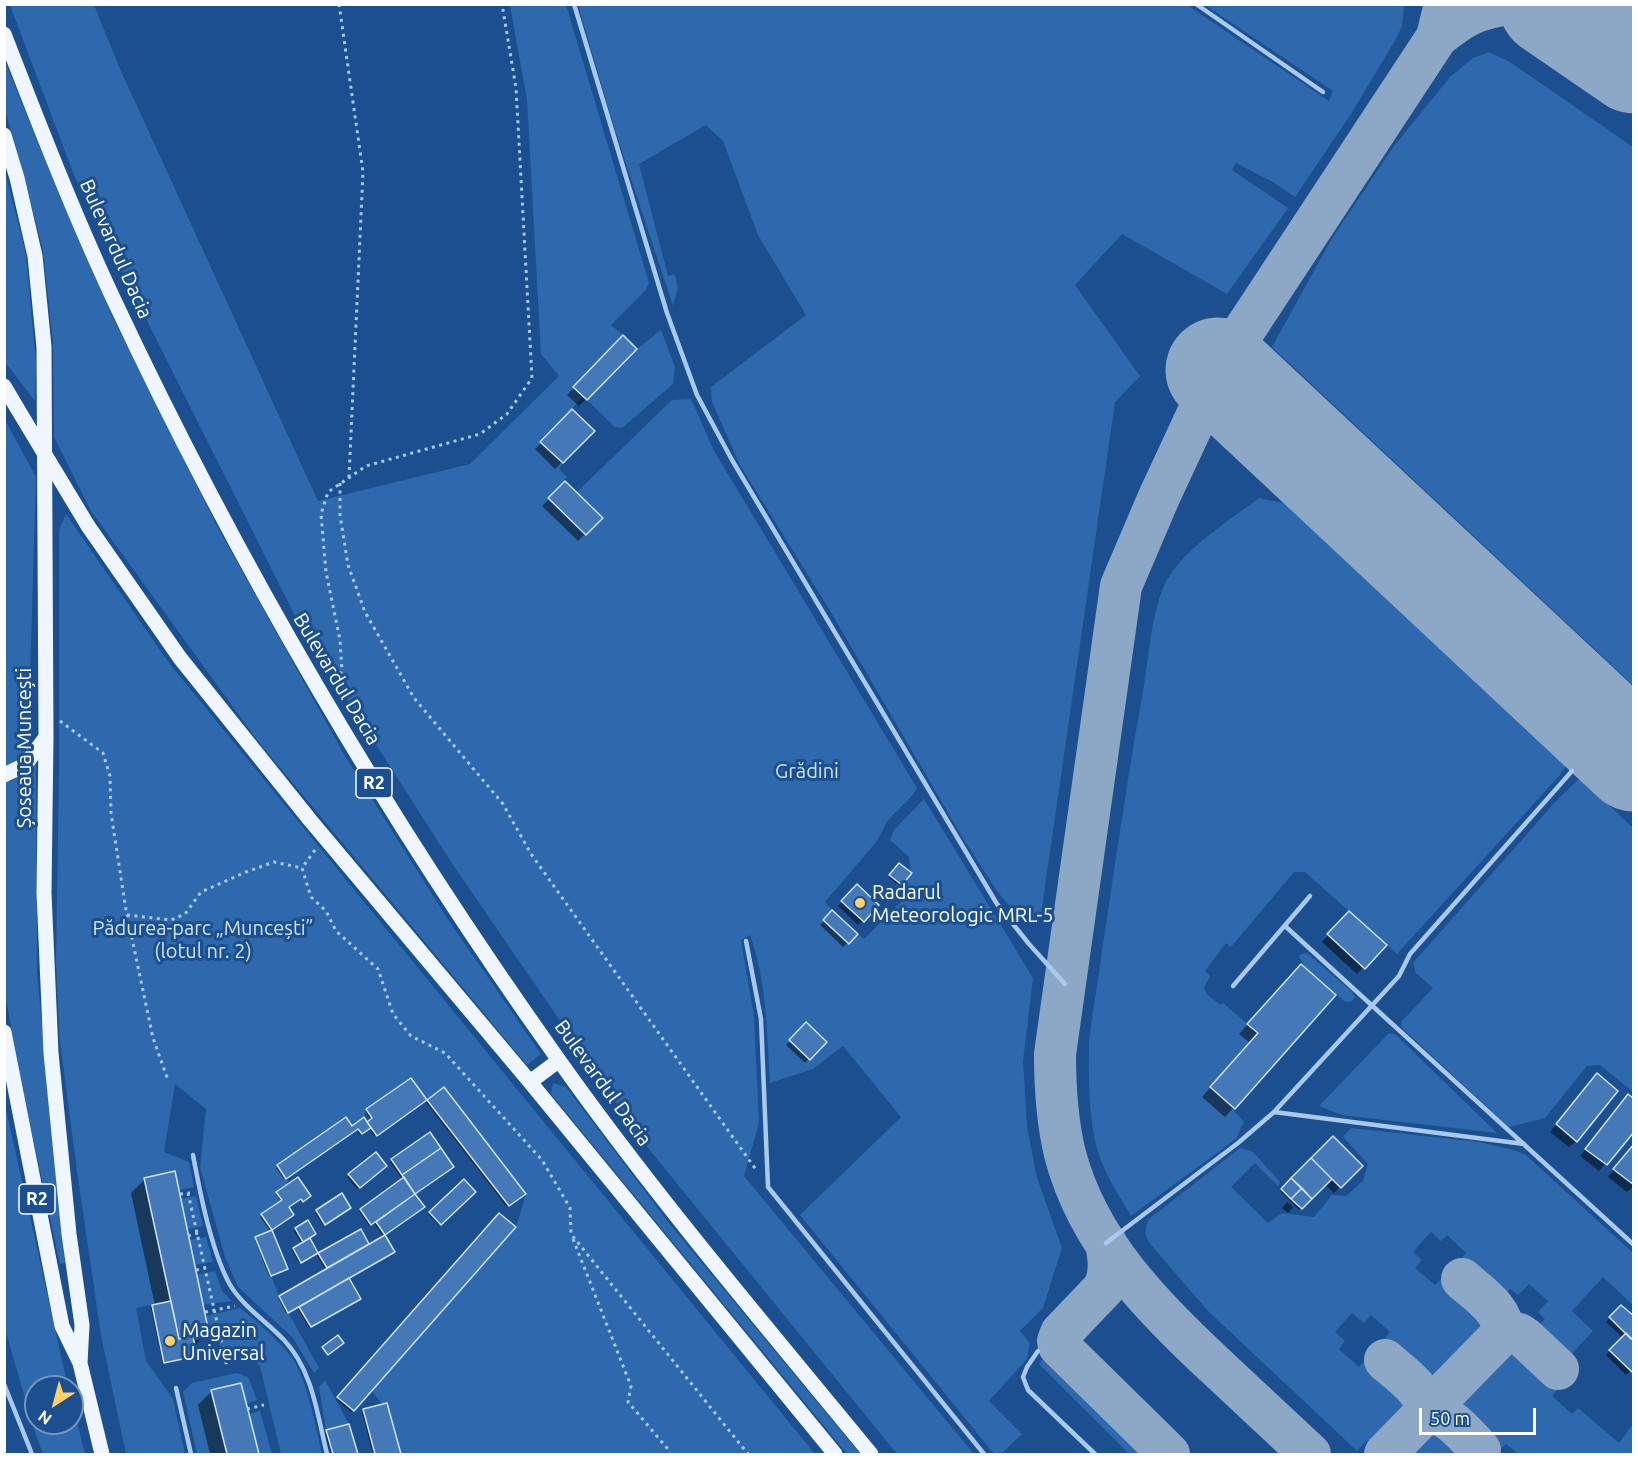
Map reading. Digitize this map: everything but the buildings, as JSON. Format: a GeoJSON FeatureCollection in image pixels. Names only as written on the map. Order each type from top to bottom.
{"type":"FeatureCollection","features":[{"type":"Feature","properties":{"kind":"main road","name":"Bulevardul Dacia"},"geometry":{"type":"LineString","coordinates":[[4,34],[111,295],[199,473],[267,603],[325,701],[440,888],[558,1061],[684,1227],[871,1455]]}},
{"type":"Feature","properties":{"kind":"main road","name":"Șoseaua Muncești"},"geometry":{"type":"LineString","coordinates":[[4,135],[17,178],[34,256],[44,346],[46,711],[44,893],[51,1053],[69,1234],[82,1325],[80,1363]]}},
{"type":"Feature","properties":{"kind":"main road"},"geometry":{"type":"LineString","coordinates":[[4,386],[88,526],[180,658],[325,838],[530,1082],[835,1455]]}},
{"type":"Feature","properties":{"kind":"main road"},"geometry":{"type":"LineString","coordinates":[[4,775],[24,765],[46,737]]}},
{"type":"Feature","properties":{"kind":"main road","name":"Șoseaua Muncești"},"geometry":{"type":"LineString","coordinates":[[4,1032],[62,1326],[80,1363],[102,1455]]}},
{"type":"Feature","properties":{"kind":"main road"},"geometry":{"type":"LineString","coordinates":[[530,1082],[558,1061]]}},
{"type":"Feature","properties":{"kind":"lane"},"geometry":{"type":"LineString","coordinates":[[574,4],[667,313],[698,395],[738,470],[997,904],[1065,984]]}},
{"type":"Feature","properties":{"kind":"lane"},"geometry":{"type":"LineString","coordinates":[[1196,4],[1323,92]]}},
{"type":"Feature","properties":{"kind":"lane"},"geometry":{"type":"LineString","coordinates":[[1106,1243],[1238,1143],[1274,1112],[1399,976],[1410,954],[1572,771]]}},
{"type":"Feature","properties":{"kind":"lane"},"geometry":{"type":"LineString","coordinates":[[1233,986],[1310,896]]}},
{"type":"Feature","properties":{"kind":"lane"},"geometry":{"type":"LineString","coordinates":[[1285,926],[1634,1245]]}},
{"type":"Feature","properties":{"kind":"lane"},"geometry":{"type":"LineString","coordinates":[[746,941],[761,1019],[768,1187],[984,1455]]}},
{"type":"Feature","properties":{"kind":"lane"},"geometry":{"type":"LineString","coordinates":[[1274,1112],[1524,1144]]}},
{"type":"Feature","properties":{"kind":"lane"},"geometry":{"type":"LineString","coordinates":[[193,1155],[200,1191],[229,1284],[285,1341],[304,1367],[312,1388],[327,1455]]}},
{"type":"Feature","properties":{"kind":"lane"},"geometry":{"type":"LineString","coordinates":[[1038,1351],[1023,1377],[1028,1390],[1095,1455]]}},
{"type":"Feature","properties":{"kind":"lane"},"geometry":{"type":"LineString","coordinates":[[4,1384],[32,1455]]}},
{"type":"Feature","properties":{"kind":"lane"},"geometry":{"type":"LineString","coordinates":[[176,1388],[191,1455]]}},
{"type":"Feature","properties":{"kind":"path"},"geometry":{"type":"LineString","coordinates":[[339,4],[363,172],[349,477]]}},
{"type":"Feature","properties":{"kind":"path"},"geometry":{"type":"LineString","coordinates":[[325,701],[333,691],[342,670],[340,639],[326,572],[321,514],[328,492],[366,466],[480,434],[507,414],[532,378],[516,88],[502,4]]}},
{"type":"Feature","properties":{"kind":"path"},"geometry":{"type":"LineString","coordinates":[[340,483],[340,515],[348,565],[365,612],[414,698],[503,804],[531,854],[768,1187]]}},
{"type":"Feature","properties":{"kind":"path"},"geometry":{"type":"LineString","coordinates":[[46,711],[103,753],[110,776],[111,813],[127,915],[153,1038],[168,1080]]}},
{"type":"Feature","properties":{"kind":"path"},"geometry":{"type":"LineString","coordinates":[[302,868],[325,838]]}},
{"type":"Feature","properties":{"kind":"path"},"geometry":{"type":"LineString","coordinates":[[127,915],[171,920],[185,914],[201,892],[246,872],[274,862],[302,868]]}},
{"type":"Feature","properties":{"kind":"path"},"geometry":{"type":"LineString","coordinates":[[302,868],[311,897],[326,911],[336,931],[378,969],[393,1014],[411,1036],[445,1053],[542,1160],[570,1208],[571,1234],[631,1386],[628,1402],[667,1448],[670,1455]]}},
{"type":"Feature","properties":{"kind":"path"},"geometry":{"type":"LineString","coordinates":[[188,1193],[227,1366]]}},
{"type":"Feature","properties":{"kind":"path"},"geometry":{"type":"LineString","coordinates":[[571,1234],[748,1455]]}},
{"type":"Feature","properties":{"kind":"path"},"geometry":{"type":"LineString","coordinates":[[196,1270],[222,1266]]}},
{"type":"Feature","properties":{"kind":"path"},"geometry":{"type":"LineString","coordinates":[[205,1312],[247,1304]]}},
{"type":"Feature","properties":{"kind":"path"},"geometry":{"type":"LineString","coordinates":[[248,1409],[264,1405]]}},
{"type":"Feature","properties":{"kind":"green space","name":"Grădini"},"geometry":{"type":"Polygon","coordinates":[[[10,5],[94,5],[120,69],[318,501],[470,464],[559,376],[541,354],[527,100],[510,5],[566,5],[649,283],[646,290],[611,325],[623,335],[573,387],[583,397],[541,441],[563,463],[559,469],[567,477],[548,498],[586,535],[603,517],[577,492],[672,400],[691,399],[714,451],[917,788],[888,820],[877,841],[825,902],[832,910],[823,921],[849,944],[858,934],[864,939],[902,901],[892,892],[898,882],[902,885],[911,873],[909,857],[890,840],[894,830],[924,799],[1033,978],[1023,1061],[1027,1127],[1037,1178],[1062,1248],[1043,1308],[1020,1331],[1030,1343],[1027,1359],[989,1401],[1022,1434],[1001,1454],[994,1454],[800,1215],[901,1117],[843,1046],[813,1069],[770,1083],[763,990],[750,935],[741,940],[754,1016],[759,1123],[744,1176],[974,1454],[897,1454],[644,1143],[451,862],[298,622],[74,175],[10,5]]]}},
{"type":"Feature","properties":{"kind":"green space"},"geometry":{"type":"Polygon","coordinates":[[[578,5],[1187,5],[1329,101],[1333,91],[1205,5],[1404,5],[1402,26],[1396,39],[1351,114],[1295,197],[1271,181],[1236,163],[1232,170],[1288,208],[1227,294],[1122,234],[1075,285],[1140,376],[1115,402],[1040,921],[1024,918],[1011,908],[997,891],[964,840],[832,614],[740,465],[712,402],[711,387],[806,315],[758,235],[723,141],[706,125],[639,164],[668,276],[675,274],[678,288],[673,306],[615,130],[578,5]]]}},
{"type":"Feature","properties":{"kind":"green space"},"geometry":{"type":"Polygon","coordinates":[[[1489,52],[1510,62],[1633,147],[1633,685],[1272,347],[1331,240],[1394,146],[1450,77],[1473,58],[1489,52]]]}},
{"type":"Feature","properties":{"kind":"green space"},"geometry":{"type":"Polygon","coordinates":[[[4,59],[112,316],[217,526],[345,756],[447,918],[541,1054],[527,1065],[257,740],[91,511],[54,437],[53,342],[43,250],[5,110],[4,59]]]}},
{"type":"Feature","properties":{"kind":"green space"},"geometry":{"type":"Polygon","coordinates":[[[4,168],[26,254],[36,363],[35,401],[5,362],[4,168]]]}},
{"type":"Feature","properties":{"kind":"green space"},"geometry":{"type":"Polygon","coordinates":[[[661,330],[675,367],[673,384],[622,428],[615,427],[587,400],[637,349],[661,330]]]}},
{"type":"Feature","properties":{"kind":"green space"},"geometry":{"type":"Polygon","coordinates":[[[4,418],[36,477],[28,745],[19,760],[4,769],[4,418]]]}},
{"type":"Feature","properties":{"kind":"green space"},"geometry":{"type":"Polygon","coordinates":[[[1259,498],[1287,504],[1566,765],[1560,775],[1397,954],[1305,872],[1294,872],[1231,947],[1226,943],[1205,971],[1210,976],[1204,988],[1208,995],[1220,1005],[1223,1003],[1258,1033],[1234,1111],[1244,1122],[1236,1139],[1131,1216],[1108,1177],[1097,1148],[1091,1118],[1089,1039],[1152,627],[1164,585],[1179,564],[1212,533],[1259,498]]]}},
{"type":"Feature","properties":{"kind":"green space","name":"Pădurea-parc „Muncești” (lotul nr. 2)"},"geometry":{"type":"Polygon","coordinates":[[[66,514],[169,663],[815,1454],[401,1454],[387,1403],[382,1404],[372,1391],[516,1227],[526,1194],[443,1088],[427,1100],[411,1078],[366,1109],[364,1117],[352,1126],[345,1117],[277,1165],[289,1183],[276,1192],[282,1200],[261,1214],[272,1230],[256,1237],[279,1296],[319,1368],[314,1373],[293,1338],[238,1287],[225,1257],[200,1167],[206,1109],[175,1084],[164,1152],[189,1162],[194,1187],[179,1190],[174,1171],[144,1178],[171,1301],[136,1308],[146,1361],[173,1399],[185,1454],[126,1454],[101,1335],[60,1042],[56,965],[59,530],[66,514]]]}},
{"type":"Feature","properties":{"kind":"green space"},"geometry":{"type":"Polygon","coordinates":[[[36,763],[37,974],[65,1263],[60,1264],[23,1092],[5,994],[4,781],[11,781],[36,763]]]}},
{"type":"Feature","properties":{"kind":"green space"},"geometry":{"type":"Polygon","coordinates":[[[1580,778],[1633,828],[1633,1092],[1600,1065],[1587,1066],[1545,1118],[1509,1127],[1402,1028],[1402,1021],[1433,988],[1416,973],[1413,963],[1557,800],[1580,778]]]}},
{"type":"Feature","properties":{"kind":"green space"},"geometry":{"type":"Polygon","coordinates":[[[1307,953],[1351,991],[1355,997],[1352,1001],[1346,1002],[1306,968],[1299,955],[1307,953]]]}},
{"type":"Feature","properties":{"kind":"green space"},"geometry":{"type":"Polygon","coordinates":[[[1389,1033],[1396,1035],[1497,1133],[1342,1115],[1319,1106],[1389,1033]]]}},
{"type":"Feature","properties":{"kind":"green space"},"geometry":{"type":"Polygon","coordinates":[[[553,1083],[566,1087],[669,1223],[860,1454],[847,1454],[551,1094],[553,1083]]]}},
{"type":"Feature","properties":{"kind":"green space"},"geometry":{"type":"Polygon","coordinates":[[[5,1105],[65,1375],[24,1375],[24,1395],[5,1329],[5,1105]]]}},
{"type":"Feature","properties":{"kind":"green space"},"geometry":{"type":"Polygon","coordinates":[[[1351,1128],[1479,1142],[1526,1155],[1633,1253],[1633,1305],[1603,1277],[1572,1311],[1593,1331],[1564,1362],[1532,1334],[1545,1319],[1538,1312],[1548,1301],[1529,1284],[1518,1295],[1510,1289],[1499,1301],[1467,1273],[1471,1268],[1461,1259],[1466,1253],[1447,1235],[1441,1241],[1431,1232],[1413,1252],[1422,1260],[1415,1268],[1435,1285],[1441,1279],[1452,1289],[1456,1286],[1487,1314],[1485,1318],[1491,1324],[1481,1335],[1483,1338],[1446,1380],[1441,1377],[1432,1387],[1425,1380],[1422,1384],[1390,1355],[1394,1350],[1383,1340],[1390,1332],[1371,1315],[1364,1323],[1352,1313],[1335,1332],[1345,1341],[1339,1349],[1359,1367],[1365,1361],[1374,1369],[1378,1366],[1410,1396],[1406,1400],[1414,1406],[1387,1441],[1383,1437],[1374,1448],[1366,1441],[1357,1451],[1208,1311],[1151,1245],[1146,1232],[1149,1219],[1240,1148],[1253,1152],[1280,1182],[1278,1186],[1255,1163],[1231,1187],[1268,1223],[1282,1213],[1314,1217],[1332,1195],[1346,1196],[1363,1181],[1368,1164],[1343,1137],[1351,1128]]]}},
{"type":"Feature","properties":{"kind":"green space"},"geometry":{"type":"Polygon","coordinates":[[[196,1196],[203,1226],[187,1229],[180,1199],[196,1196]]]}},
{"type":"Feature","properties":{"kind":"green space"},"geometry":{"type":"Polygon","coordinates":[[[206,1237],[213,1262],[195,1265],[189,1240],[206,1237]]]}},
{"type":"Feature","properties":{"kind":"green space"},"geometry":{"type":"Polygon","coordinates":[[[215,1271],[222,1291],[232,1301],[203,1305],[197,1275],[215,1271]]]}},
{"type":"Feature","properties":{"kind":"green space"},"geometry":{"type":"Polygon","coordinates":[[[240,1308],[279,1343],[296,1364],[309,1397],[322,1454],[281,1454],[260,1366],[248,1359],[224,1361],[219,1343],[214,1344],[206,1316],[240,1308]]]}},
{"type":"Feature","properties":{"kind":"green space"},"geometry":{"type":"Polygon","coordinates":[[[1510,1344],[1516,1349],[1519,1346],[1552,1375],[1548,1380],[1558,1389],[1552,1396],[1572,1414],[1578,1408],[1619,1443],[1633,1424],[1633,1454],[1518,1454],[1506,1444],[1500,1450],[1490,1441],[1486,1444],[1455,1415],[1458,1411],[1452,1405],[1460,1395],[1458,1392],[1496,1350],[1501,1354],[1510,1344]]]}},
{"type":"Feature","properties":{"kind":"green space"},"geometry":{"type":"Polygon","coordinates":[[[1043,1358],[1049,1359],[1144,1454],[1129,1454],[1039,1364],[1043,1358]]]}},
{"type":"Feature","properties":{"kind":"green space"},"geometry":{"type":"Polygon","coordinates":[[[237,1373],[248,1377],[257,1400],[246,1404],[241,1383],[211,1390],[227,1454],[197,1454],[183,1392],[192,1383],[237,1373]]]}},
{"type":"Feature","properties":{"kind":"green space"},"geometry":{"type":"Polygon","coordinates":[[[325,1380],[349,1424],[326,1430],[319,1387],[325,1380]]]}},
{"type":"Feature","properties":{"kind":"green space"},"geometry":{"type":"Polygon","coordinates":[[[260,1411],[272,1454],[259,1454],[249,1414],[260,1411]]]}},
{"type":"Feature","properties":{"kind":"green space"},"geometry":{"type":"Polygon","coordinates":[[[1433,1425],[1440,1431],[1443,1428],[1473,1454],[1400,1453],[1420,1431],[1424,1434],[1433,1425]]]}},
{"type":"Feature","properties":{"kind":"green space"},"geometry":{"type":"Polygon","coordinates":[[[36,1435],[80,1435],[85,1454],[43,1454],[36,1435]]]}},
{"type":"Feature","properties":{"kind":"taxiway"},"geometry":{"type":"LineString","coordinates":[[1310,1454],[1171,1323],[1126,1272],[1107,1245],[1090,1217],[1065,1154],[1057,1104],[1055,1054],[1121,586],[1218,370],[1437,37],[1445,4]]}},
{"type":"Feature","properties":{"kind":"taxiway"},"geometry":{"type":"LineString","coordinates":[[1437,37],[1470,15],[1487,8],[1509,4]]}},
{"type":"Feature","properties":{"kind":"taxiway"},"geometry":{"type":"LineString","coordinates":[[1519,4],[1561,11]]}},
{"type":"Feature","properties":{"kind":"taxiway"},"geometry":{"type":"LineString","coordinates":[[1106,1243],[1109,1266],[1104,1288],[1061,1333],[1059,1346],[1169,1454]]}},
{"type":"Feature","properties":{"kind":"taxiway"},"geometry":{"type":"LineString","coordinates":[[1462,1279],[1495,1310],[1500,1317],[1501,1333]]}},
{"type":"Feature","properties":{"kind":"taxiway"},"geometry":{"type":"LineString","coordinates":[[1385,1454],[1506,1330],[1525,1338],[1558,1369]]}},
{"type":"Feature","properties":{"kind":"taxiway"},"geometry":{"type":"LineString","coordinates":[[1385,1360],[1418,1391],[1425,1406],[1424,1414]]}},
{"type":"Feature","properties":{"kind":"taxiway"},"geometry":{"type":"LineString","coordinates":[[1422,1416],[1430,1414],[1446,1418],[1480,1450]]}},
{"type":"Feature","properties":{"kind":"runway"},"geometry":{"type":"LineString","coordinates":[[1551,4],[1634,61]]}},
{"type":"Feature","properties":{"kind":"runway"},"geometry":{"type":"LineString","coordinates":[[1218,370],[1634,759]]}},
{"type":"Feature","properties":{"kind":"place","name":"Radarul Meteorologic MRL-5"},"geometry":{"type":"Point","coordinates":[860,903]}},
{"type":"Feature","properties":{"kind":"place","name":"Magazin Universal"},"geometry":{"type":"Point","coordinates":[170,1341]}}]}
